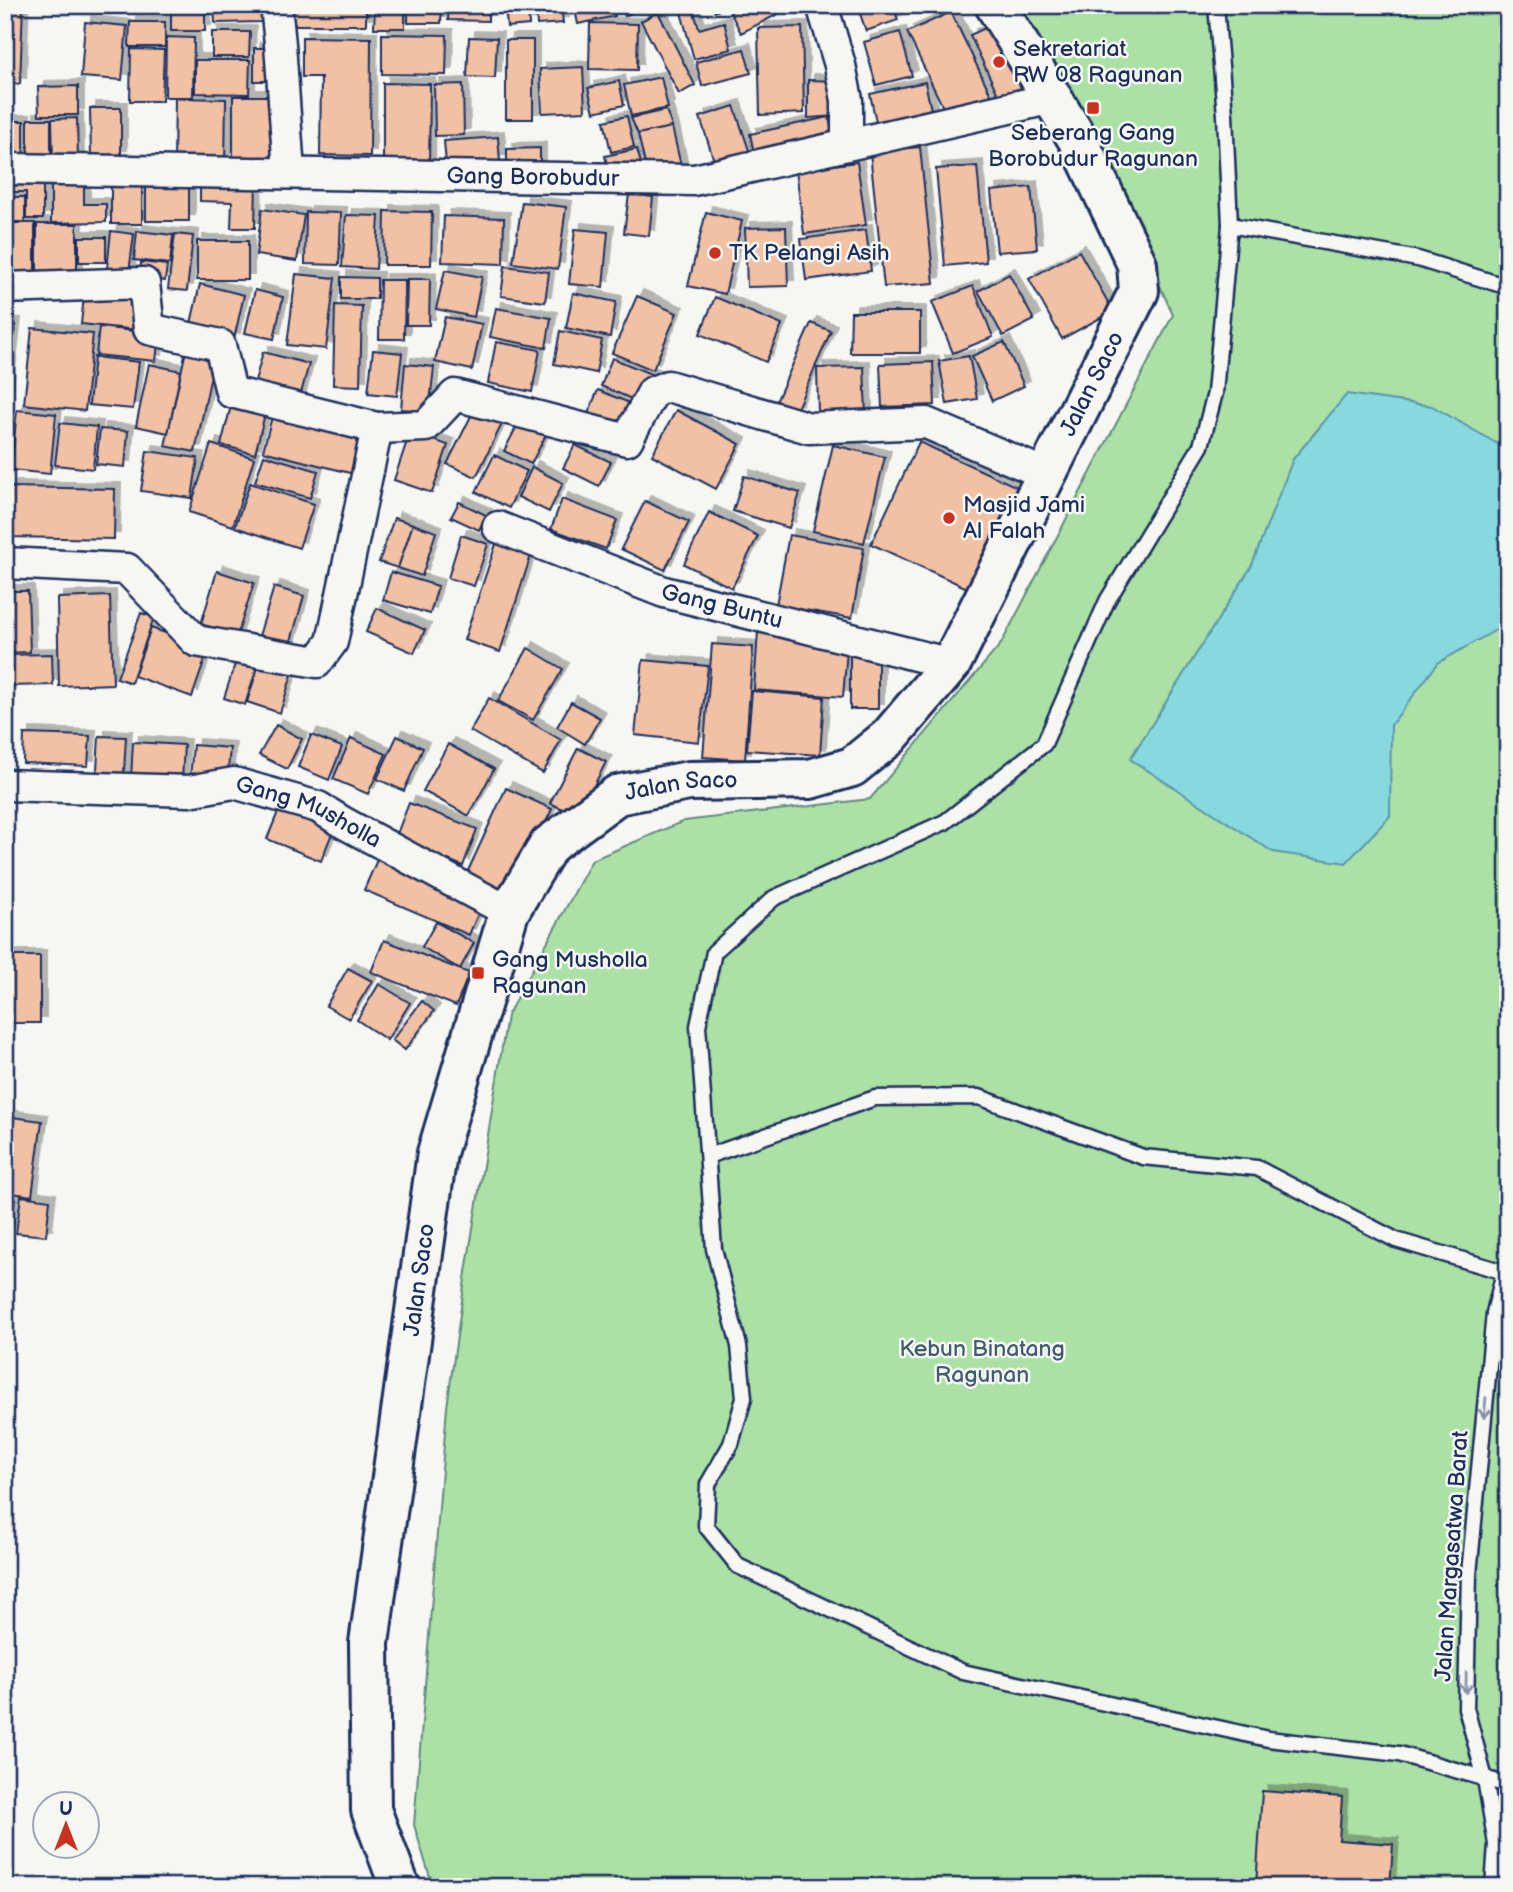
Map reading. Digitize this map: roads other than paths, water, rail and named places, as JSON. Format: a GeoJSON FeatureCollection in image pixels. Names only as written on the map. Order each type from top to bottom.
{"type":"FeatureCollection","features":[{"type":"Feature","properties":{"kind":"main road","name":"Jalan Saco"},"geometry":{"type":"LineString","coordinates":[[400,1887],[371,1810],[369,1643],[437,1153],[509,912],[549,845],[617,795],[688,780],[810,779],[852,767],[889,737],[951,664],[1139,291],[1137,264],[1078,140],[995,5]]}},
{"type":"Feature","properties":{"kind":"street"},"geometry":{"type":"LineString","coordinates":[[276,5],[289,172]]}},
{"type":"Feature","properties":{"kind":"street"},"geometry":{"type":"LineString","coordinates":[[822,5],[840,65],[847,100],[847,144]]}},
{"type":"Feature","properties":{"kind":"street","name":"Gang Borobudur"},"geometry":{"type":"LineString","coordinates":[[5,169],[695,180],[1053,98]]}},
{"type":"Feature","properties":{"kind":"street"},"geometry":{"type":"LineString","coordinates":[[5,288],[145,283],[149,329],[220,345],[232,392],[377,428],[426,426],[455,395],[626,440],[653,392],[668,386],[809,428],[926,423],[1048,475]]}},
{"type":"Feature","properties":{"kind":"street"},"geometry":{"type":"LineString","coordinates":[[5,564],[127,569],[196,640],[317,662],[332,642],[377,428]]}},
{"type":"Feature","properties":{"kind":"street","name":"Gang Buntu"},"geometry":{"type":"LineString","coordinates":[[498,527],[663,592],[951,664]]}},
{"type":"Feature","properties":{"kind":"street","name":"Gang Musholla"},"geometry":{"type":"LineString","coordinates":[[5,785],[189,791],[234,783],[318,807],[509,912]]}},
{"type":"Feature","properties":{"kind":"lane"},"geometry":{"type":"LineString","coordinates":[[1216,5],[1230,225],[1215,393],[1201,446],[1107,601],[1044,744],[945,822],[774,898],[713,952],[698,1027],[713,1249],[739,1346],[744,1398],[731,1444],[708,1484],[706,1526],[738,1566],[963,1672],[1268,1739],[1399,1754],[1508,1785]]}},
{"type":"Feature","properties":{"kind":"lane"},"geometry":{"type":"LineString","coordinates":[[1230,225],[1418,259],[1508,287]]}},
{"type":"Feature","properties":{"kind":"lane"},"geometry":{"type":"LineString","coordinates":[[708,1156],[875,1098],[979,1097],[1143,1157],[1257,1168],[1396,1240],[1506,1271]]}},
{"type":"Feature","properties":{"kind":"lane","name":"Jalan Margasatwa Barat"},"geometry":{"type":"LineString","coordinates":[[1493,1887],[1496,1844],[1485,1779],[1466,1708],[1469,1574],[1494,1313],[1506,1271]]}},
{"type":"Feature","properties":{"kind":"water"},"geometry":{"type":"Polygon","coordinates":[[[1347,394],[1432,406],[1508,450],[1508,623],[1438,663],[1391,725],[1390,816],[1346,863],[1273,852],[1130,759],[1251,567],[1293,459],[1347,394]]]}},
{"type":"Feature","properties":{"kind":"place","name":"Sekretariat RW 08 Ragunan"},"geometry":{"type":"Point","coordinates":[999,62]}},
{"type":"Feature","properties":{"kind":"place","name":"Seberang Gang Borobudur Ragunan"},"geometry":{"type":"Point","coordinates":[1093,108]}},
{"type":"Feature","properties":{"kind":"place","name":"TK Pelangi Asih"},"geometry":{"type":"Point","coordinates":[715,253]}},
{"type":"Feature","properties":{"kind":"place","name":"Masjid Jami Al Falah"},"geometry":{"type":"Point","coordinates":[949,518]}},
{"type":"Feature","properties":{"kind":"place","name":"Gang Musholla Ragunan"},"geometry":{"type":"Point","coordinates":[478,973]}},
{"type":"Feature","properties":{"kind":"park label","name":"Kebun Binatang Ragunan"},"geometry":{"type":"Point","coordinates":[982,1362]}}]}
